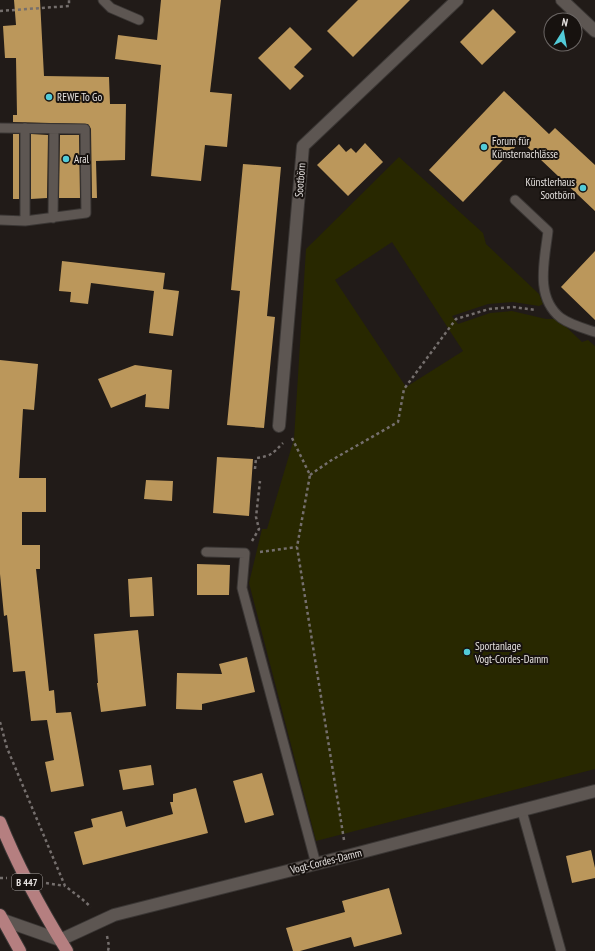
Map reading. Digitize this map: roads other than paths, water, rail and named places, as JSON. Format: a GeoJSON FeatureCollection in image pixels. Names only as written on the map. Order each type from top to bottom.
{"type":"FeatureCollection","features":[{"type":"Feature","properties":{"kind":"main road","name":"B 447"},"geometry":{"type":"LineString","coordinates":[[0,822],[13,854],[26,880],[67,951]]}},
{"type":"Feature","properties":{"kind":"main road"},"geometry":{"type":"LineString","coordinates":[[1,919],[20,951]]}},
{"type":"Feature","properties":{"kind":"street","name":"Sootbörn"},"geometry":{"type":"LineString","coordinates":[[279,426],[303,146],[457,0]]}},
{"type":"Feature","properties":{"kind":"street"},"geometry":{"type":"LineString","coordinates":[[562,0],[595,31]]}},
{"type":"Feature","properties":{"kind":"street","name":"Vogt-Cordes-Damm"},"geometry":{"type":"LineString","coordinates":[[60,940],[114,915],[595,791]]}},
{"type":"Feature","properties":{"kind":"street"},"geometry":{"type":"LineString","coordinates":[[1,919],[60,940]]}},
{"type":"Feature","properties":{"kind":"lane"},"geometry":{"type":"LineString","coordinates":[[103,0],[111,8],[139,20]]}},
{"type":"Feature","properties":{"kind":"lane"},"geometry":{"type":"LineString","coordinates":[[0,128],[85,129],[86,213],[25,221],[0,220]]}},
{"type":"Feature","properties":{"kind":"lane"},"geometry":{"type":"LineString","coordinates":[[25,128],[25,221]]}},
{"type":"Feature","properties":{"kind":"lane"},"geometry":{"type":"LineString","coordinates":[[53,218],[54,128]]}},
{"type":"Feature","properties":{"kind":"lane"},"geometry":{"type":"LineString","coordinates":[[516,200],[548,231],[543,283],[545,296],[553,310],[561,318],[574,325],[595,332]]}},
{"type":"Feature","properties":{"kind":"lane"},"geometry":{"type":"LineString","coordinates":[[206,552],[245,554],[242,588],[316,864]]}},
{"type":"Feature","properties":{"kind":"lane"},"geometry":{"type":"LineString","coordinates":[[522,811],[561,951]]}},
{"type":"Feature","properties":{"kind":"place","name":"REWE To Go"},"geometry":{"type":"Point","coordinates":[49,97]}},
{"type":"Feature","properties":{"kind":"place","name":"Forum für Künsternachlässe"},"geometry":{"type":"Point","coordinates":[484,147]}},
{"type":"Feature","properties":{"kind":"place","name":"Aral"},"geometry":{"type":"Point","coordinates":[66,159]}},
{"type":"Feature","properties":{"kind":"place","name":"Künstlerhaus Sootbörn"},"geometry":{"type":"Point","coordinates":[583,188]}},
{"type":"Feature","properties":{"kind":"place","name":"Sportanlage Vogt-Cordes-Damm"},"geometry":{"type":"Point","coordinates":[467,652]}}]}
